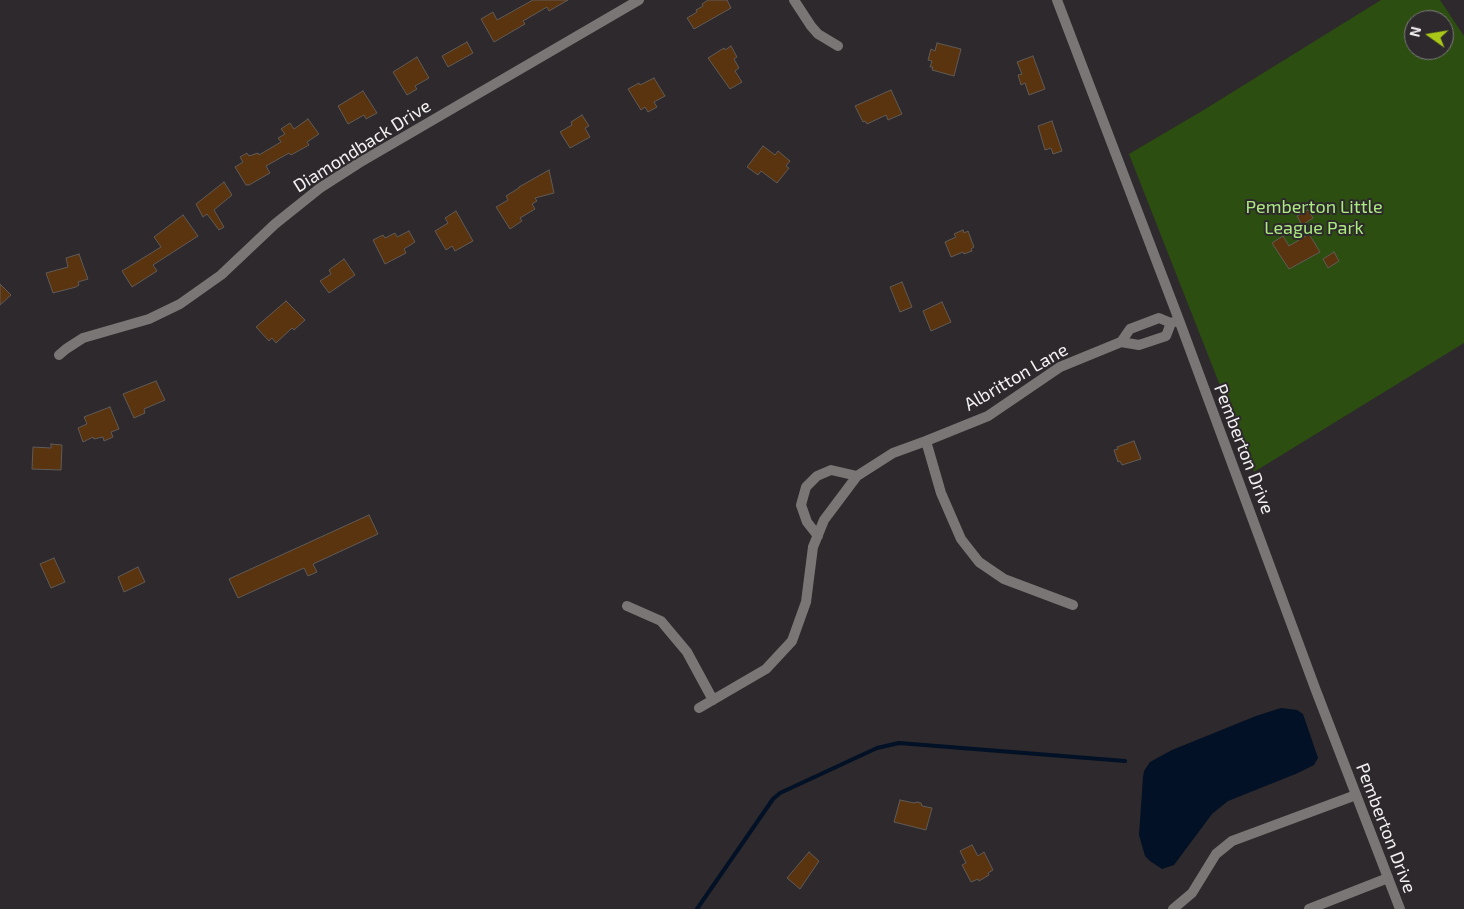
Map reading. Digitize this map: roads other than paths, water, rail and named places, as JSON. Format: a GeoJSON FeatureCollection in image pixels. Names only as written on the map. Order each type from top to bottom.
{"type":"FeatureCollection","features":[{"type":"Feature","properties":{"kind":"street","name":"Diamondback Drive"},"geometry":{"type":"LineString","coordinates":[[59,355],[83,338],[149,319],[180,304],[222,275],[275,224],[320,188],[359,163],[639,0]]}},
{"type":"Feature","properties":{"kind":"street"},"geometry":{"type":"LineString","coordinates":[[794,0],[818,34],[838,46]]}},
{"type":"Feature","properties":{"kind":"street","name":"Pemberton Drive"},"geometry":{"type":"LineString","coordinates":[[1057,0],[1175,322],[1400,909]]}},
{"type":"Feature","properties":{"kind":"street"},"geometry":{"type":"LineString","coordinates":[[1159,318],[1175,322],[1166,336],[1139,345],[1121,342],[1130,329],[1151,320],[1159,318]]}},
{"type":"Feature","properties":{"kind":"street","name":"Albritton Lane"},"geometry":{"type":"LineString","coordinates":[[857,476],[893,453],[988,416],[1060,367],[1121,342]]}},
{"type":"Feature","properties":{"kind":"street"},"geometry":{"type":"LineString","coordinates":[[926,441],[941,493],[961,539],[979,562],[1004,578],[1073,605]]}},
{"type":"Feature","properties":{"kind":"street"},"geometry":{"type":"LineString","coordinates":[[699,708],[766,669],[792,641],[806,602],[813,547],[818,536],[824,520],[857,476],[831,470],[817,476],[806,487],[801,505],[807,522],[818,536]]}},
{"type":"Feature","properties":{"kind":"street"},"geometry":{"type":"LineString","coordinates":[[628,606],[661,621],[686,652],[713,700]]}},
{"type":"Feature","properties":{"kind":"street"},"geometry":{"type":"LineString","coordinates":[[1174,909],[1192,892],[1216,854],[1232,841],[1356,795]]}},
{"type":"Feature","properties":{"kind":"street"},"geometry":{"type":"LineString","coordinates":[[1309,909],[1388,878]]}},
{"type":"Feature","properties":{"kind":"water"},"geometry":{"type":"Polygon","coordinates":[[[1281,708],[1297,710],[1303,714],[1318,758],[1314,765],[1228,801],[1212,814],[1174,865],[1162,869],[1150,861],[1145,856],[1139,835],[1143,777],[1144,771],[1150,762],[1172,750],[1256,716],[1281,708]]]}},
{"type":"Feature","properties":{"kind":"waterway"},"geometry":{"type":"LineString","coordinates":[[697,909],[773,799],[780,793],[877,748],[899,743],[1125,761]]}},
{"type":"Feature","properties":{"kind":"park label","name":"Pemberton Little League Park"},"geometry":{"type":"Point","coordinates":[1314,217]}}]}
